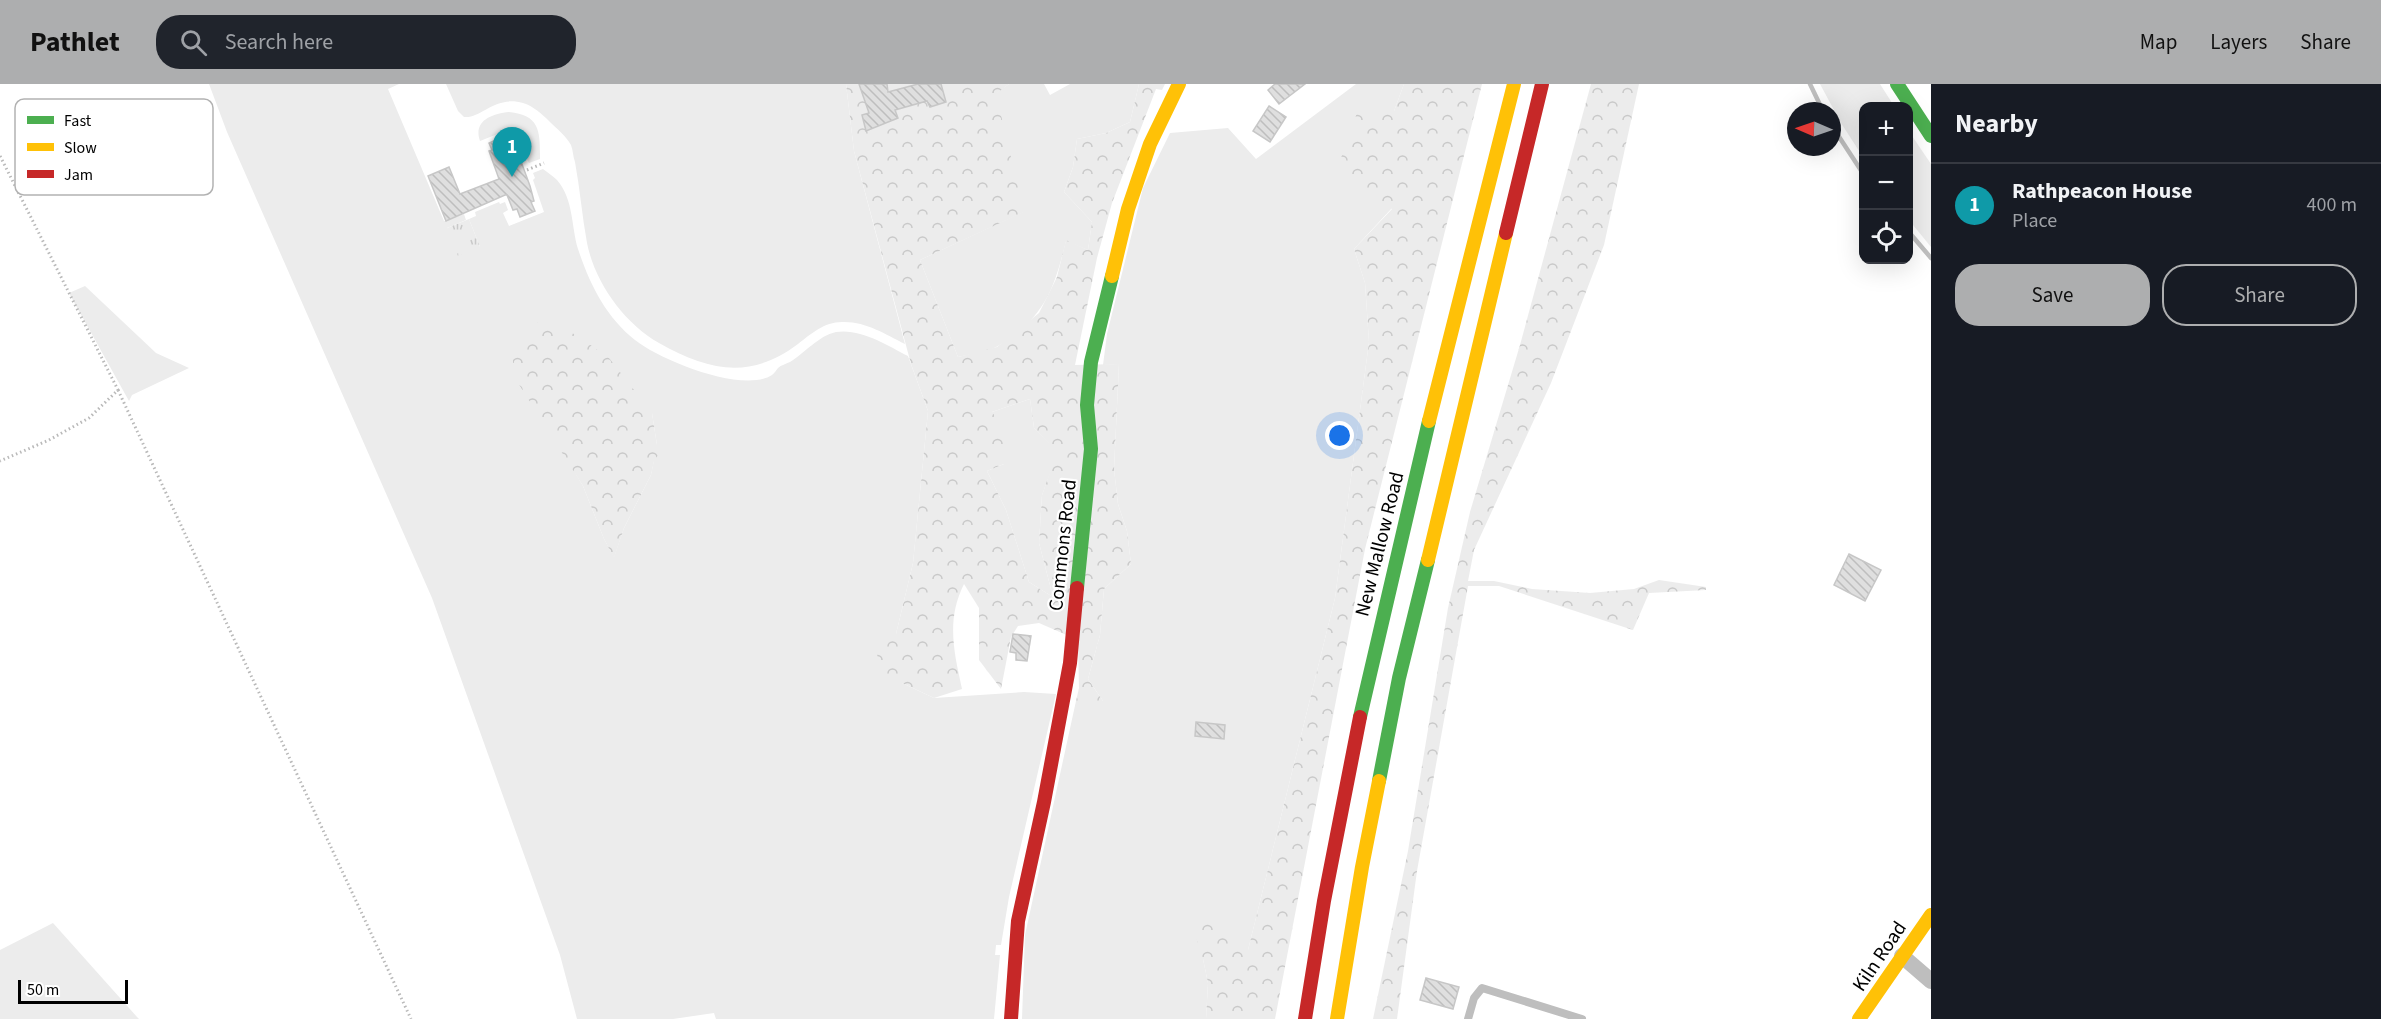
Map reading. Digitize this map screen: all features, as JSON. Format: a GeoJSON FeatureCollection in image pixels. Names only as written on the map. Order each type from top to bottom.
{"type":"FeatureCollection","features":[{"type":"Feature","properties":{"kind":"main road","name":"Commons Road"},"geometry":{"type":"LineString","coordinates":[[1011,1019],[1018,921],[1044,802],[1070,663],[1091,449],[1088,405],[1091,362],[1128,209],[1150,144],[1179,84]]}},
{"type":"Feature","properties":{"kind":"main road","name":"New Mallow Road"},"geometry":{"type":"LineString","coordinates":[[1305,1019],[1329,873],[1368,673],[1514,84]]}},
{"type":"Feature","properties":{"kind":"main road"},"geometry":{"type":"LineString","coordinates":[[1337,1019],[1362,867],[1399,678],[1542,84]]}},
{"type":"Feature","properties":{"kind":"main road"},"geometry":{"type":"LineString","coordinates":[[1897,84],[1931,136]]}},
{"type":"Feature","properties":{"kind":"main road","name":"Kiln Road"},"geometry":{"type":"LineString","coordinates":[[1859,1019],[1931,915]]}},
{"type":"Feature","properties":{"kind":"street"},"geometry":{"type":"LineString","coordinates":[[1902,956],[1929,974]]}},
{"type":"Feature","properties":{"kind":"lane"},"geometry":{"type":"LineString","coordinates":[[1468,1019],[1474,998],[1482,988],[1582,1019]]}},
{"type":"Feature","properties":{"kind":"path"},"geometry":{"type":"LineString","coordinates":[[0,156],[15,186]]}},
{"type":"Feature","properties":{"kind":"path"},"geometry":{"type":"LineString","coordinates":[[527,170],[544,163]]}},
{"type":"Feature","properties":{"kind":"path"},"geometry":{"type":"LineString","coordinates":[[20,195],[118,390],[411,1019]]}},
{"type":"Feature","properties":{"kind":"path"},"geometry":{"type":"LineString","coordinates":[[0,461],[49,440],[89,418],[118,390]]}},
{"type":"Feature","properties":{"kind":"green space"},"geometry":{"type":"Polygon","coordinates":[[[209,84],[399,84],[388,89],[444,221],[464,214],[466,220],[447,228],[480,247],[469,219],[476,216],[475,212],[499,202],[500,204],[505,202],[508,210],[503,213],[509,226],[544,212],[533,180],[535,178],[533,173],[543,169],[557,180],[566,196],[578,249],[588,275],[607,311],[635,340],[663,357],[722,378],[759,380],[772,375],[779,367],[796,358],[823,337],[845,331],[873,338],[908,356],[928,411],[913,563],[896,634],[902,683],[934,698],[1024,692],[1056,694],[1009,897],[1001,945],[996,945],[995,955],[1000,955],[994,1019],[716,1019],[714,1013],[673,1019],[577,1019],[560,955],[432,598],[227,132],[209,84]],[[652,413],[561,449],[583,486],[604,539],[614,557],[624,528],[651,475],[657,445],[652,413]]]}},
{"type":"Feature","properties":{"kind":"green space"},"geometry":{"type":"Polygon","coordinates":[[[446,84],[846,84],[854,151],[905,344],[867,326],[850,322],[835,323],[818,329],[798,344],[763,363],[729,368],[695,360],[659,343],[634,325],[623,313],[597,273],[587,243],[572,149],[566,138],[540,113],[523,103],[504,102],[476,115],[464,117],[458,111],[446,84]]]}},
{"type":"Feature","properties":{"kind":"green space"},"geometry":{"type":"Polygon","coordinates":[[[846,84],[1009,84],[996,94],[1024,212],[920,260],[958,357],[997,347],[1039,313],[1057,277],[1066,240],[1088,250],[1092,222],[1064,192],[1073,167],[1077,139],[1106,133],[1130,122],[1139,84],[1165,84],[1162,90],[1156,89],[1112,203],[1097,258],[1075,365],[1119,364],[1114,469],[1118,504],[1127,531],[1131,564],[1104,589],[1100,635],[1088,679],[1103,701],[1076,701],[1079,688],[1078,640],[1039,623],[1018,626],[1011,637],[1001,689],[979,660],[979,608],[964,584],[958,597],[953,623],[954,649],[962,689],[934,698],[880,671],[876,648],[896,634],[913,563],[928,411],[911,364],[854,151],[846,84]],[[1030,399],[992,412],[1012,440],[1004,464],[987,471],[1006,510],[1029,582],[1053,597],[1039,543],[1042,495],[1057,452],[1034,428],[1030,399]]]}},
{"type":"Feature","properties":{"kind":"green space"},"geometry":{"type":"Polygon","coordinates":[[[1009,84],[1044,84],[1050,95],[1070,84],[1139,84],[1130,122],[1106,133],[1077,139],[1073,167],[1064,192],[1092,222],[1088,250],[1066,241],[1057,274],[1045,301],[1026,325],[994,348],[958,357],[920,260],[1023,212],[995,94],[1009,84]]]}},
{"type":"Feature","properties":{"kind":"green space"},"geometry":{"type":"Polygon","coordinates":[[[1356,84],[1404,84],[1394,111],[1392,208],[1354,249],[1365,283],[1369,342],[1335,598],[1248,950],[1234,950],[1203,959],[1208,983],[1206,1019],[1022,1019],[1025,935],[1076,701],[1103,701],[1088,679],[1100,635],[1104,589],[1131,564],[1127,531],[1118,504],[1114,469],[1119,364],[1103,365],[1107,334],[1143,188],[1170,133],[1228,128],[1256,159],[1356,84]]]}},
{"type":"Feature","properties":{"kind":"green space"},"geometry":{"type":"Polygon","coordinates":[[[1404,84],[1482,84],[1365,549],[1275,1019],[1206,1019],[1208,983],[1190,918],[1229,925],[1234,950],[1248,950],[1335,598],[1369,342],[1365,283],[1354,249],[1392,209],[1335,175],[1358,110],[1394,111],[1404,84]]]}},
{"type":"Feature","properties":{"kind":"green space"},"geometry":{"type":"Polygon","coordinates":[[[1591,84],[1639,84],[1604,245],[1551,383],[1474,550],[1468,581],[1494,581],[1532,589],[1590,593],[1634,589],[1659,580],[1706,587],[1706,590],[1649,593],[1633,630],[1499,586],[1468,586],[1417,871],[1397,1019],[1373,1019],[1408,851],[1448,608],[1470,512],[1520,345],[1591,84]]]}},
{"type":"Feature","properties":{"kind":"green space"},"geometry":{"type":"Polygon","coordinates":[[[1820,84],[1880,84],[1891,102],[1859,102],[1859,151],[1841,123],[1841,102],[1830,102],[1820,84]]]}},
{"type":"Feature","properties":{"kind":"green space"},"geometry":{"type":"Polygon","coordinates":[[[509,112],[520,114],[533,121],[539,133],[540,159],[529,163],[527,159],[524,159],[510,129],[480,141],[479,128],[485,120],[509,112]]]}},
{"type":"Feature","properties":{"kind":"green space"},"geometry":{"type":"Polygon","coordinates":[[[1913,137],[1931,164],[1931,247],[1913,225],[1913,137]]]}},
{"type":"Feature","properties":{"kind":"green space"},"geometry":{"type":"Polygon","coordinates":[[[469,219],[480,247],[458,256],[447,228],[469,219]]]}},
{"type":"Feature","properties":{"kind":"green space"},"geometry":{"type":"Polygon","coordinates":[[[85,286],[156,353],[189,368],[132,395],[129,401],[69,293],[85,286]]]}},
{"type":"Feature","properties":{"kind":"green space"},"geometry":{"type":"Polygon","coordinates":[[[541,318],[576,335],[609,358],[652,413],[657,445],[663,448],[654,461],[651,475],[624,528],[614,558],[583,486],[513,375],[513,357],[541,318]]]}},
{"type":"Feature","properties":{"kind":"green space"},"geometry":{"type":"Polygon","coordinates":[[[1030,399],[1034,428],[1058,452],[1042,495],[1039,543],[1053,597],[1029,582],[1006,510],[987,471],[1004,464],[992,412],[1030,399]]]}},
{"type":"Feature","properties":{"kind":"green space"},"geometry":{"type":"Polygon","coordinates":[[[53,923],[139,1019],[0,1019],[0,950],[53,923]]]}},
{"type":"Feature","properties":{"kind":"building"},"geometry":{"type":"Polygon","coordinates":[[[859,84],[887,84],[888,92],[918,84],[941,84],[946,102],[930,107],[927,101],[895,110],[898,118],[866,131],[862,115],[869,113],[859,84]]]}},
{"type":"Feature","properties":{"kind":"building"},"geometry":{"type":"Polygon","coordinates":[[[1275,84],[1305,84],[1279,104],[1268,90],[1275,84]]]}},
{"type":"Feature","properties":{"kind":"building"},"geometry":{"type":"Polygon","coordinates":[[[1269,106],[1286,117],[1270,142],[1253,131],[1269,106]]]}},
{"type":"Feature","properties":{"kind":"building"},"geometry":{"type":"Polygon","coordinates":[[[504,136],[507,144],[511,143],[517,157],[519,156],[530,186],[534,201],[531,202],[535,211],[520,217],[517,209],[513,210],[505,195],[446,221],[428,176],[449,167],[460,194],[499,179],[489,151],[492,150],[489,143],[504,136]]]}},
{"type":"Feature","properties":{"kind":"building"},"geometry":{"type":"Polygon","coordinates":[[[1849,554],[1881,570],[1865,601],[1834,585],[1849,554]]]}},
{"type":"Feature","properties":{"kind":"building"},"geometry":{"type":"Polygon","coordinates":[[[1013,634],[1031,636],[1027,661],[1016,660],[1016,653],[1010,652],[1013,634]]]}},
{"type":"Feature","properties":{"kind":"building"},"geometry":{"type":"Polygon","coordinates":[[[1196,722],[1225,725],[1224,739],[1195,736],[1196,722]]]}},
{"type":"Feature","properties":{"kind":"building"},"geometry":{"type":"Polygon","coordinates":[[[1426,978],[1459,987],[1453,1009],[1420,1000],[1426,978]]]}},
{"type":"Feature","properties":{"kind":"waterway"},"geometry":{"type":"LineString","coordinates":[[1810,84],[1819,102]]}},
{"type":"Feature","properties":{"kind":"waterway"},"geometry":{"type":"LineString","coordinates":[[1841,140],[1859,167]]}},
{"type":"Feature","properties":{"kind":"waterway"},"geometry":{"type":"LineString","coordinates":[[1913,237],[1931,258]]}},
{"type":"Feature","properties":{"kind":"traffic: fast"},"geometry":{"type":"LineString","coordinates":[[1897,84],[1931,136]]}},
{"type":"Feature","properties":{"kind":"traffic: fast"},"geometry":{"type":"LineString","coordinates":[[1077,588],[1091,449],[1087,405],[1091,362],[1112,276]]}},
{"type":"Feature","properties":{"kind":"traffic: fast"},"geometry":{"type":"LineString","coordinates":[[1360,717],[1429,421]]}},
{"type":"Feature","properties":{"kind":"traffic: fast"},"geometry":{"type":"LineString","coordinates":[[1379,781],[1399,678],[1428,560]]}},
{"type":"Feature","properties":{"kind":"traffic: slow"},"geometry":{"type":"LineString","coordinates":[[1112,276],[1128,209],[1150,144],[1179,84]]}},
{"type":"Feature","properties":{"kind":"traffic: slow"},"geometry":{"type":"LineString","coordinates":[[1429,421],[1514,84]]}},
{"type":"Feature","properties":{"kind":"traffic: slow"},"geometry":{"type":"LineString","coordinates":[[1428,560],[1506,233]]}},
{"type":"Feature","properties":{"kind":"traffic: slow"},"geometry":{"type":"LineString","coordinates":[[1337,1019],[1379,781]]}},
{"type":"Feature","properties":{"kind":"traffic: slow"},"geometry":{"type":"LineString","coordinates":[[1859,1019],[1931,915]]}},
{"type":"Feature","properties":{"kind":"traffic: jam"},"geometry":{"type":"LineString","coordinates":[[1506,233],[1542,84]]}},
{"type":"Feature","properties":{"kind":"traffic: jam"},"geometry":{"type":"LineString","coordinates":[[1011,1019],[1018,921],[1044,802],[1070,663],[1077,588]]}},
{"type":"Feature","properties":{"kind":"traffic: jam"},"geometry":{"type":"LineString","coordinates":[[1305,1019],[1324,901],[1360,717]]}},
{"type":"Feature","properties":{"kind":"place","name":"Rathpeacon House"},"geometry":{"type":"Point","coordinates":[512,177]}}]}
